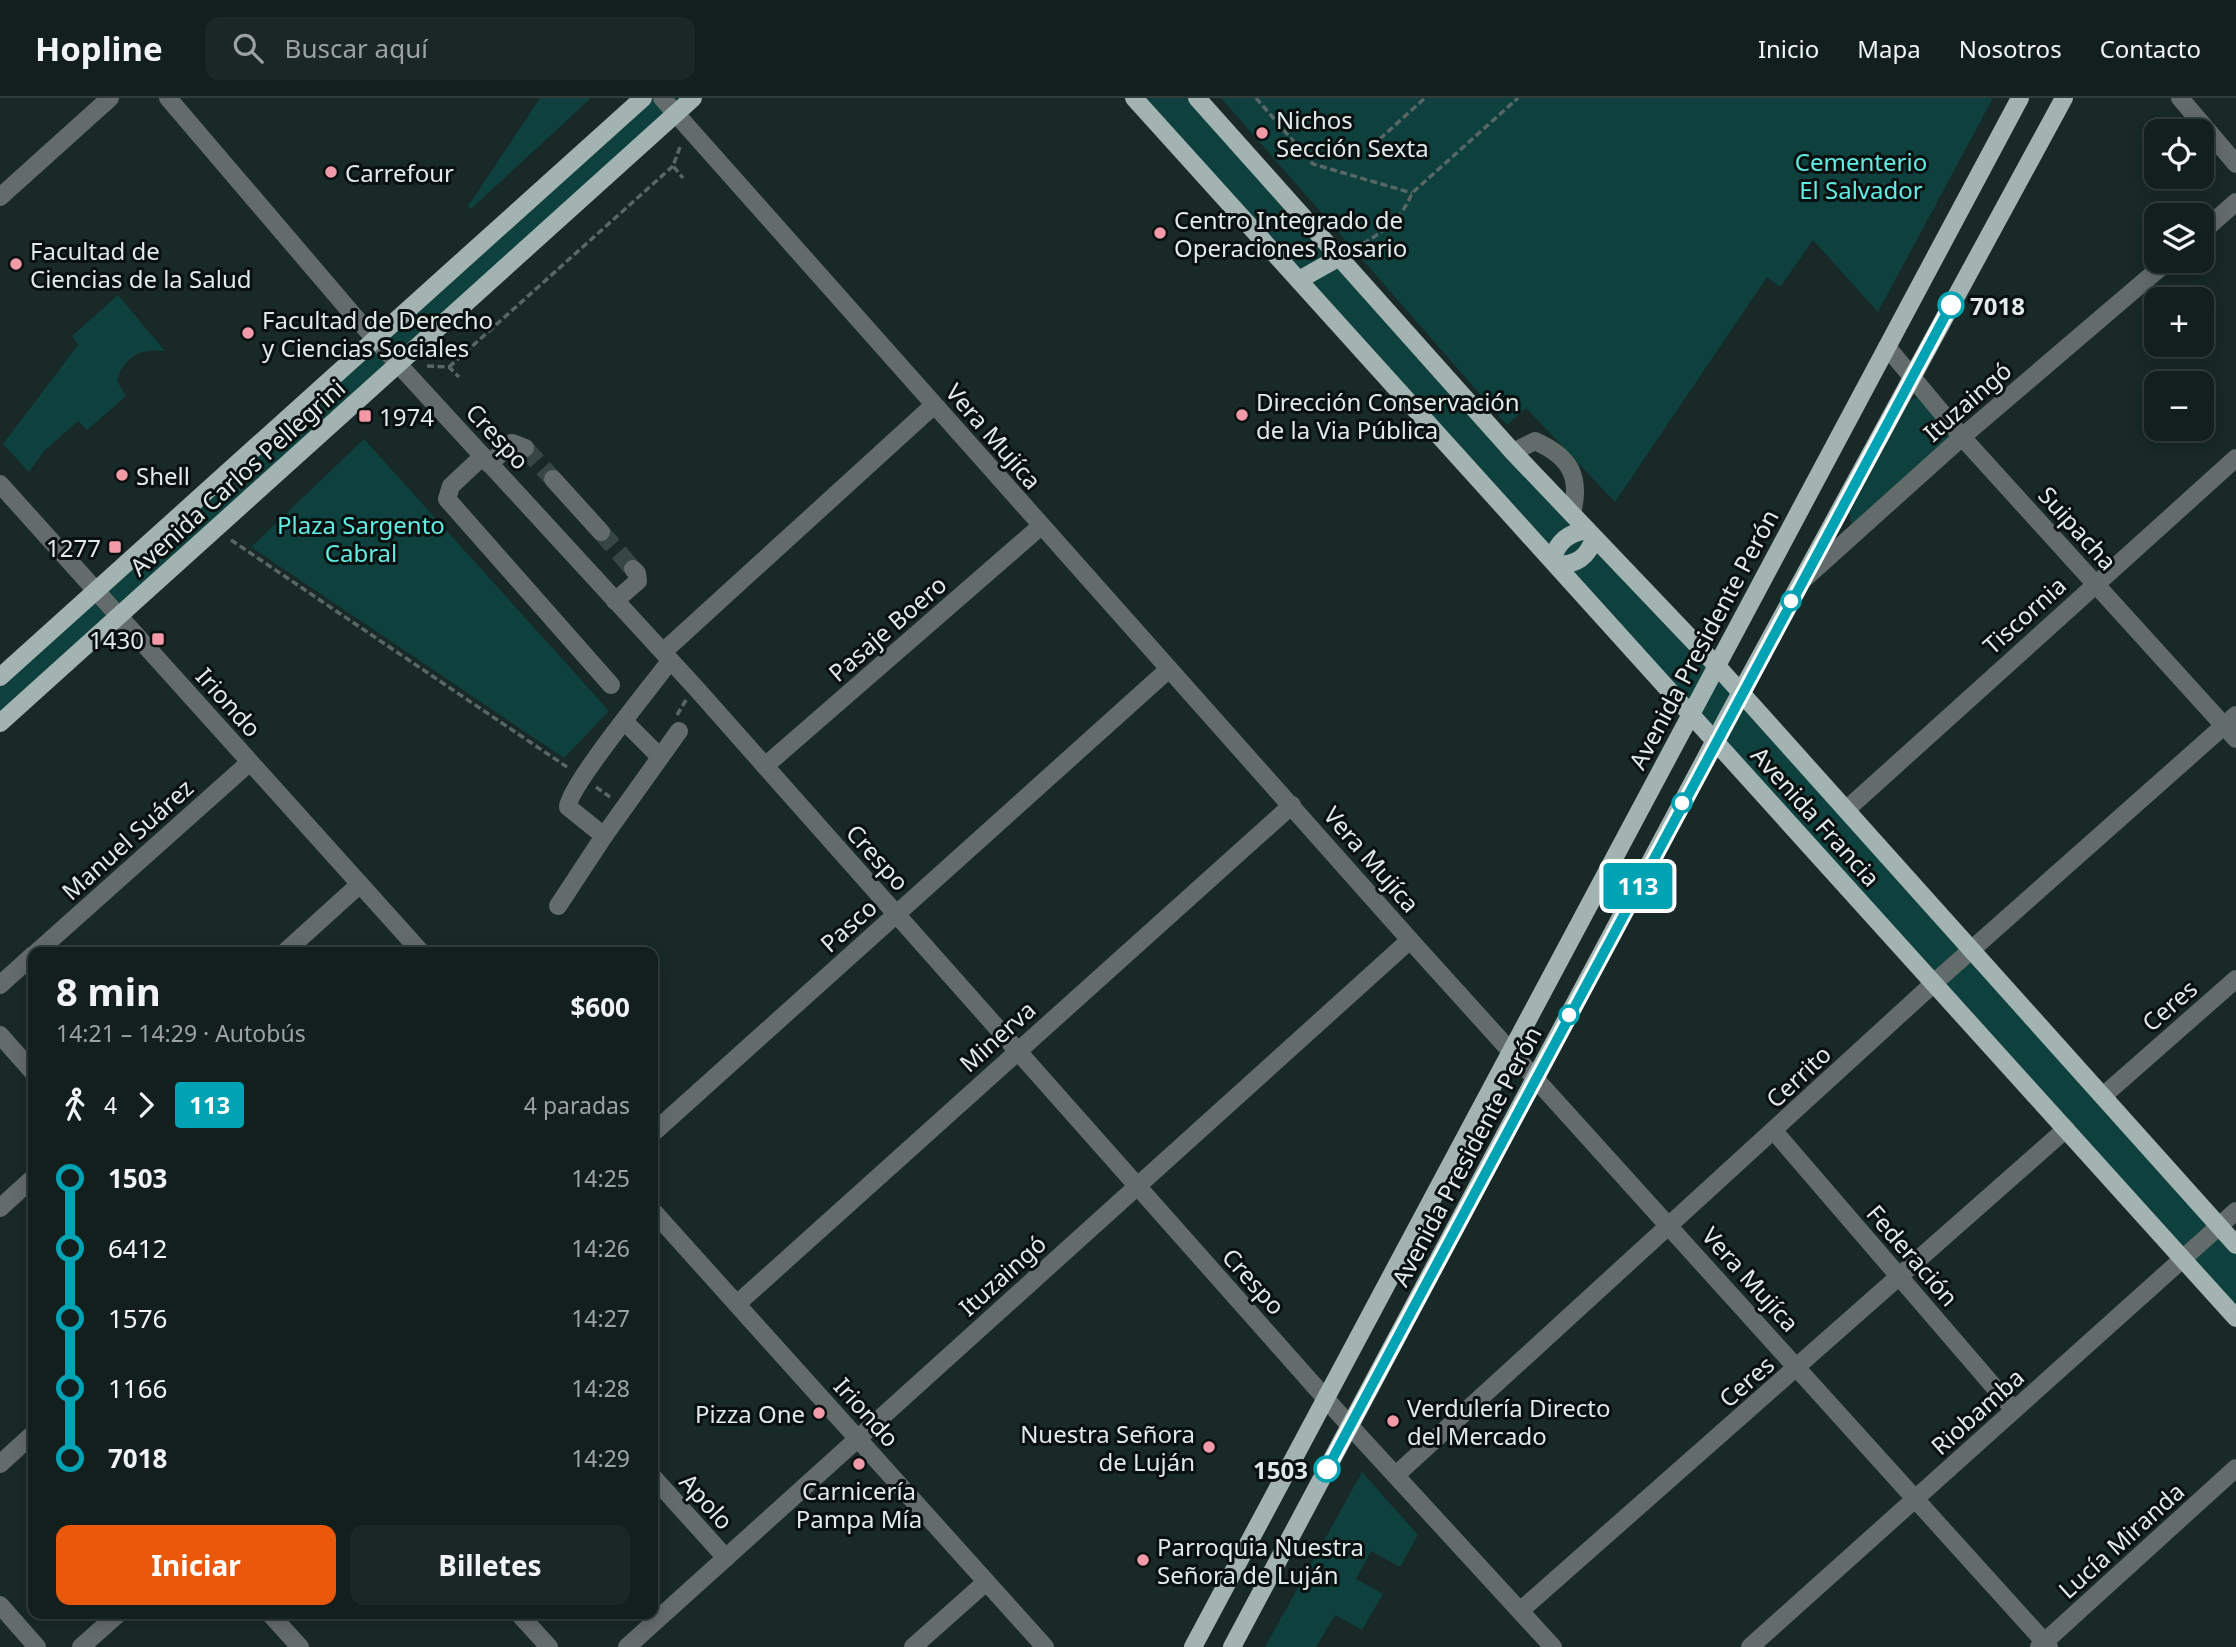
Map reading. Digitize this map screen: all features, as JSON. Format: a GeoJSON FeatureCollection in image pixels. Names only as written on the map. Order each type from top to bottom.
{"type":"FeatureCollection","features":[{"type":"Feature","properties":{"kind":"main road","name":"Avenida Carlos Pellegrini"},"geometry":{"type":"LineString","coordinates":[[0,677],[643,98]]}},
{"type":"Feature","properties":{"kind":"main road","name":"Avenida Carlos Pellegrini"},"geometry":{"type":"LineString","coordinates":[[0,723],[693,98]]}},
{"type":"Feature","properties":{"kind":"main road","name":"Avenida Francia"},"geometry":{"type":"LineString","coordinates":[[1134,98],[2236,1318]]}},
{"type":"Feature","properties":{"kind":"main road","name":"Avenida Francia"},"geometry":{"type":"LineString","coordinates":[[1197,98],[1513,452],[1717,666],[2236,1245]]}},
{"type":"Feature","properties":{"kind":"main road","name":"Avenida Presidente Perón"},"geometry":{"type":"LineString","coordinates":[[1193,1647],[2020,98]]}},
{"type":"Feature","properties":{"kind":"main road","name":"Avenida Presidente Perón"},"geometry":{"type":"LineString","coordinates":[[1232,1647],[1741,693],[2064,98]]}},
{"type":"Feature","properties":{"kind":"main road"},"geometry":{"type":"LineString","coordinates":[[1299,280],[1338,258]]}},
{"type":"Feature","properties":{"kind":"main road"},"geometry":{"type":"LineString","coordinates":[[1591,534],[1585,556],[1577,562],[1554,562],[1555,550],[1568,535],[1591,534]]}},
{"type":"Feature","properties":{"kind":"street"},"geometry":{"type":"LineString","coordinates":[[0,197],[110,98]]}},
{"type":"Feature","properties":{"kind":"street","name":"Crespo"},"geometry":{"type":"LineString","coordinates":[[168,98],[375,339],[666,656],[1350,1426],[1553,1647]]}},
{"type":"Feature","properties":{"kind":"street","name":"Vera Mujíca"},"geometry":{"type":"LineString","coordinates":[[662,98],[1410,940],[1916,1498],[2045,1645]]}},
{"type":"Feature","properties":{"kind":"street"},"geometry":{"type":"LineString","coordinates":[[2180,98],[2236,164]]}},
{"type":"Feature","properties":{"kind":"street"},"geometry":{"type":"LineString","coordinates":[[2214,221],[2236,202]]}},
{"type":"Feature","properties":{"kind":"street","name":"Ituzaingó"},"geometry":{"type":"LineString","coordinates":[[1801,582],[1962,437],[2154,273]]}},
{"type":"Feature","properties":{"kind":"street","name":"Suipacha"},"geometry":{"type":"LineString","coordinates":[[1887,347],[1962,437],[2095,583],[2232,726]]}},
{"type":"Feature","properties":{"kind":"street"},"geometry":{"type":"LineString","coordinates":[[604,836],[568,807],[568,800],[625,722],[666,656],[934,405]]}},
{"type":"Feature","properties":{"kind":"street"},"geometry":{"type":"LineString","coordinates":[[1513,452],[1535,442],[1552,449],[1574,474],[1578,492],[1572,514]]}},
{"type":"Feature","properties":{"kind":"street"},"geometry":{"type":"LineString","coordinates":[[525,448],[512,443],[451,486],[447,499],[611,685]]}},
{"type":"Feature","properties":{"kind":"street","name":"Tiscornia"},"geometry":{"type":"LineString","coordinates":[[1846,810],[2236,458]]}},
{"type":"Feature","properties":{"kind":"street"},"geometry":{"type":"LineString","coordinates":[[553,479],[601,532]]}},
{"type":"Feature","properties":{"kind":"street","name":"Iriondo"},"geometry":{"type":"LineString","coordinates":[[0,484],[417,947]]}},
{"type":"Feature","properties":{"kind":"street","name":"Pasaje Boero"},"geometry":{"type":"LineString","coordinates":[[765,766],[1041,526]]}},
{"type":"Feature","properties":{"kind":"street"},"geometry":{"type":"LineString","coordinates":[[615,600],[638,581],[638,573],[633,569]]}},
{"type":"Feature","properties":{"kind":"street","name":"Pasco"},"geometry":{"type":"LineString","coordinates":[[658,1129],[1170,669]]}},
{"type":"Feature","properties":{"kind":"street"},"geometry":{"type":"LineString","coordinates":[[625,722],[660,757]]}},
{"type":"Feature","properties":{"kind":"street","name":"Cerrito"},"geometry":{"type":"LineString","coordinates":[[1396,1475],[1671,1227],[1934,983],[2232,726]]}},
{"type":"Feature","properties":{"kind":"street"},"geometry":{"type":"LineString","coordinates":[[558,906],[678,731]]}},
{"type":"Feature","properties":{"kind":"street","name":"Manuel Suárez"},"geometry":{"type":"LineString","coordinates":[[43,947],[250,762]]}},
{"type":"Feature","properties":{"kind":"street","name":"Minerva"},"geometry":{"type":"LineString","coordinates":[[737,1304],[1292,805]]}},
{"type":"Feature","properties":{"kind":"street"},"geometry":{"type":"LineString","coordinates":[[291,947],[360,884]]}},
{"type":"Feature","properties":{"kind":"street","name":"Ituzaingó"},"geometry":{"type":"LineString","coordinates":[[627,1647],[1410,940]]}},
{"type":"Feature","properties":{"kind":"street","name":"Manuel Suárez"},"geometry":{"type":"LineString","coordinates":[[0,985],[28,960]]}},
{"type":"Feature","properties":{"kind":"street","name":"Ceres"},"geometry":{"type":"LineString","coordinates":[[2103,1096],[2236,979]]}},
{"type":"Feature","properties":{"kind":"street"},"geometry":{"type":"LineString","coordinates":[[0,1035],[28,1066]]}},
{"type":"Feature","properties":{"kind":"street","name":"Ceres"},"geometry":{"type":"LineString","coordinates":[[1520,1611],[2066,1129]]}},
{"type":"Feature","properties":{"kind":"street","name":"Federación"},"geometry":{"type":"LineString","coordinates":[[1774,1131],[2014,1410]]}},
{"type":"Feature","properties":{"kind":"street"},"geometry":{"type":"LineString","coordinates":[[0,1208],[28,1183]]}},
{"type":"Feature","properties":{"kind":"street","name":"Riobamba"},"geometry":{"type":"LineString","coordinates":[[1750,1647],[2236,1210]]}},
{"type":"Feature","properties":{"kind":"street","name":"Iriondo"},"geometry":{"type":"LineString","coordinates":[[658,1216],[1045,1647]]}},
{"type":"Feature","properties":{"kind":"street"},"geometry":{"type":"LineString","coordinates":[[0,1464],[28,1439]]}},
{"type":"Feature","properties":{"kind":"street","name":"Lucía Miranda"},"geometry":{"type":"LineString","coordinates":[[2045,1645],[2236,1468]]}},
{"type":"Feature","properties":{"kind":"street","name":"Apolo"},"geometry":{"type":"LineString","coordinates":[[658,1483],[726,1558]]}},
{"type":"Feature","properties":{"kind":"street"},"geometry":{"type":"LineString","coordinates":[[913,1647],[986,1582]]}},
{"type":"Feature","properties":{"kind":"street"},"geometry":{"type":"LineString","coordinates":[[0,1605],[37,1647]]}},
{"type":"Feature","properties":{"kind":"street"},"geometry":{"type":"LineString","coordinates":[[81,1647],[112,1619]]}},
{"type":"Feature","properties":{"kind":"street"},"geometry":{"type":"LineString","coordinates":[[275,1619],[300,1647]]}},
{"type":"Feature","properties":{"kind":"street"},"geometry":{"type":"LineString","coordinates":[[524,1619],[549,1647]]}},
{"type":"Feature","properties":{"kind":"path"},"geometry":{"type":"LineString","coordinates":[[1256,98],[1313,164],[1412,193]]}},
{"type":"Feature","properties":{"kind":"path"},"geometry":{"type":"LineString","coordinates":[[1372,146],[1425,98]]}},
{"type":"Feature","properties":{"kind":"path"},"geometry":{"type":"LineString","coordinates":[[1338,258],[1381,233],[1405,212],[1412,193],[1518,98]]}},
{"type":"Feature","properties":{"kind":"path"},"geometry":{"type":"LineString","coordinates":[[449,367],[673,166],[680,146]]}},
{"type":"Feature","properties":{"kind":"path"},"geometry":{"type":"LineString","coordinates":[[673,166],[683,178]]}},
{"type":"Feature","properties":{"kind":"path"},"geometry":{"type":"LineString","coordinates":[[427,366],[449,367],[459,377]]}},
{"type":"Feature","properties":{"kind":"path"},"geometry":{"type":"LineString","coordinates":[[215,529],[617,801]]}},
{"type":"Feature","properties":{"kind":"green space"},"geometry":{"type":"Polygon","coordinates":[[[540,98],[591,98],[471,209],[468,206],[540,98]]]}},
{"type":"Feature","properties":{"kind":"green space"},"geometry":{"type":"Polygon","coordinates":[[[643,98],[693,98],[0,723],[0,677],[643,98]]]}},
{"type":"Feature","properties":{"kind":"green space"},"geometry":{"type":"Polygon","coordinates":[[[1134,98],[1197,98],[2236,1245],[2236,1318],[1134,98]]]}},
{"type":"Feature","properties":{"kind":"green space","name":"Cementerio El Salvador"},"geometry":{"type":"Polygon","coordinates":[[[1221,98],[1993,98],[1878,312],[1813,240],[1780,287],[1767,277],[1615,502],[1526,408],[1507,425],[1221,98]]]}},
{"type":"Feature","properties":{"kind":"green space"},"geometry":{"type":"Polygon","coordinates":[[[118,295],[165,351],[148,351],[129,360],[117,381],[126,396],[87,430],[78,421],[44,451],[29,472],[3,444],[78,345],[72,336],[118,295]]]}},
{"type":"Feature","properties":{"kind":"green space"},"geometry":{"type":"Polygon","coordinates":[[[1919,397],[1949,432],[1949,437],[1852,524],[1849,513],[1911,400],[1919,397]]]}},
{"type":"Feature","properties":{"kind":"green space","name":"Plaza Sargento Cabral"},"geometry":{"type":"Polygon","coordinates":[[[364,439],[609,711],[564,758],[251,547],[364,439]]]}},
{"type":"Feature","properties":{"kind":"green space"},"geometry":{"type":"Polygon","coordinates":[[[1362,1472],[1418,1535],[1400,1567],[1371,1551],[1356,1579],[1383,1594],[1362,1630],[1335,1615],[1316,1647],[1265,1647],[1362,1472]]]}},
{"type":"Feature","properties":{"kind":"tunnel"},"geometry":{"type":"LineString","coordinates":[[525,448],[553,479]]}},
{"type":"Feature","properties":{"kind":"tunnel"},"geometry":{"type":"LineString","coordinates":[[601,532],[633,569]]}},
{"type":"Feature","properties":{"kind":"bus line","name":"113"},"geometry":{"type":"LineString","coordinates":[[1327,1469],[1728,716],[1951,305]]}},
{"type":"Feature","properties":{"kind":"place","name":"Nichos Sección Sexta"},"geometry":{"type":"Point","coordinates":[1262,133]}},
{"type":"Feature","properties":{"kind":"place","name":"Carrefour"},"geometry":{"type":"Point","coordinates":[331,172]}},
{"type":"Feature","properties":{"kind":"place","name":"Centro Integrado de Operaciones Rosario"},"geometry":{"type":"Point","coordinates":[1160,233]}},
{"type":"Feature","properties":{"kind":"place","name":"Facultad de Ciencias de la Salud"},"geometry":{"type":"Point","coordinates":[16,264]}},
{"type":"Feature","properties":{"kind":"place","name":"7018"},"geometry":{"type":"Point","coordinates":[1951,305]}},
{"type":"Feature","properties":{"kind":"place","name":"Facultad de Derecho y Ciencias Sociales"},"geometry":{"type":"Point","coordinates":[248,333]}},
{"type":"Feature","properties":{"kind":"place","name":"Dirección Conservación de la Via Pública"},"geometry":{"type":"Point","coordinates":[1242,415]}},
{"type":"Feature","properties":{"kind":"place","name":"1974"},"geometry":{"type":"Point","coordinates":[365,416]}},
{"type":"Feature","properties":{"kind":"place","name":"Shell"},"geometry":{"type":"Point","coordinates":[122,475]}},
{"type":"Feature","properties":{"kind":"place","name":"1277"},"geometry":{"type":"Point","coordinates":[115,547]}},
{"type":"Feature","properties":{"kind":"place","name":"1430"},"geometry":{"type":"Point","coordinates":[158,639]}},
{"type":"Feature","properties":{"kind":"place","name":"Pizza One"},"geometry":{"type":"Point","coordinates":[819,1413]}},
{"type":"Feature","properties":{"kind":"place","name":"Verdulería Directo del Mercado"},"geometry":{"type":"Point","coordinates":[1393,1421]}},
{"type":"Feature","properties":{"kind":"place","name":"Nuestra Señora de Luján"},"geometry":{"type":"Point","coordinates":[1209,1447]}},
{"type":"Feature","properties":{"kind":"place","name":"Carnicería Pampa Mía"},"geometry":{"type":"Point","coordinates":[859,1464]}},
{"type":"Feature","properties":{"kind":"place","name":"1503"},"geometry":{"type":"Point","coordinates":[1327,1469]}},
{"type":"Feature","properties":{"kind":"place","name":"Parroquia Nuestra Señora de Luján"},"geometry":{"type":"Point","coordinates":[1143,1560]}}]}
